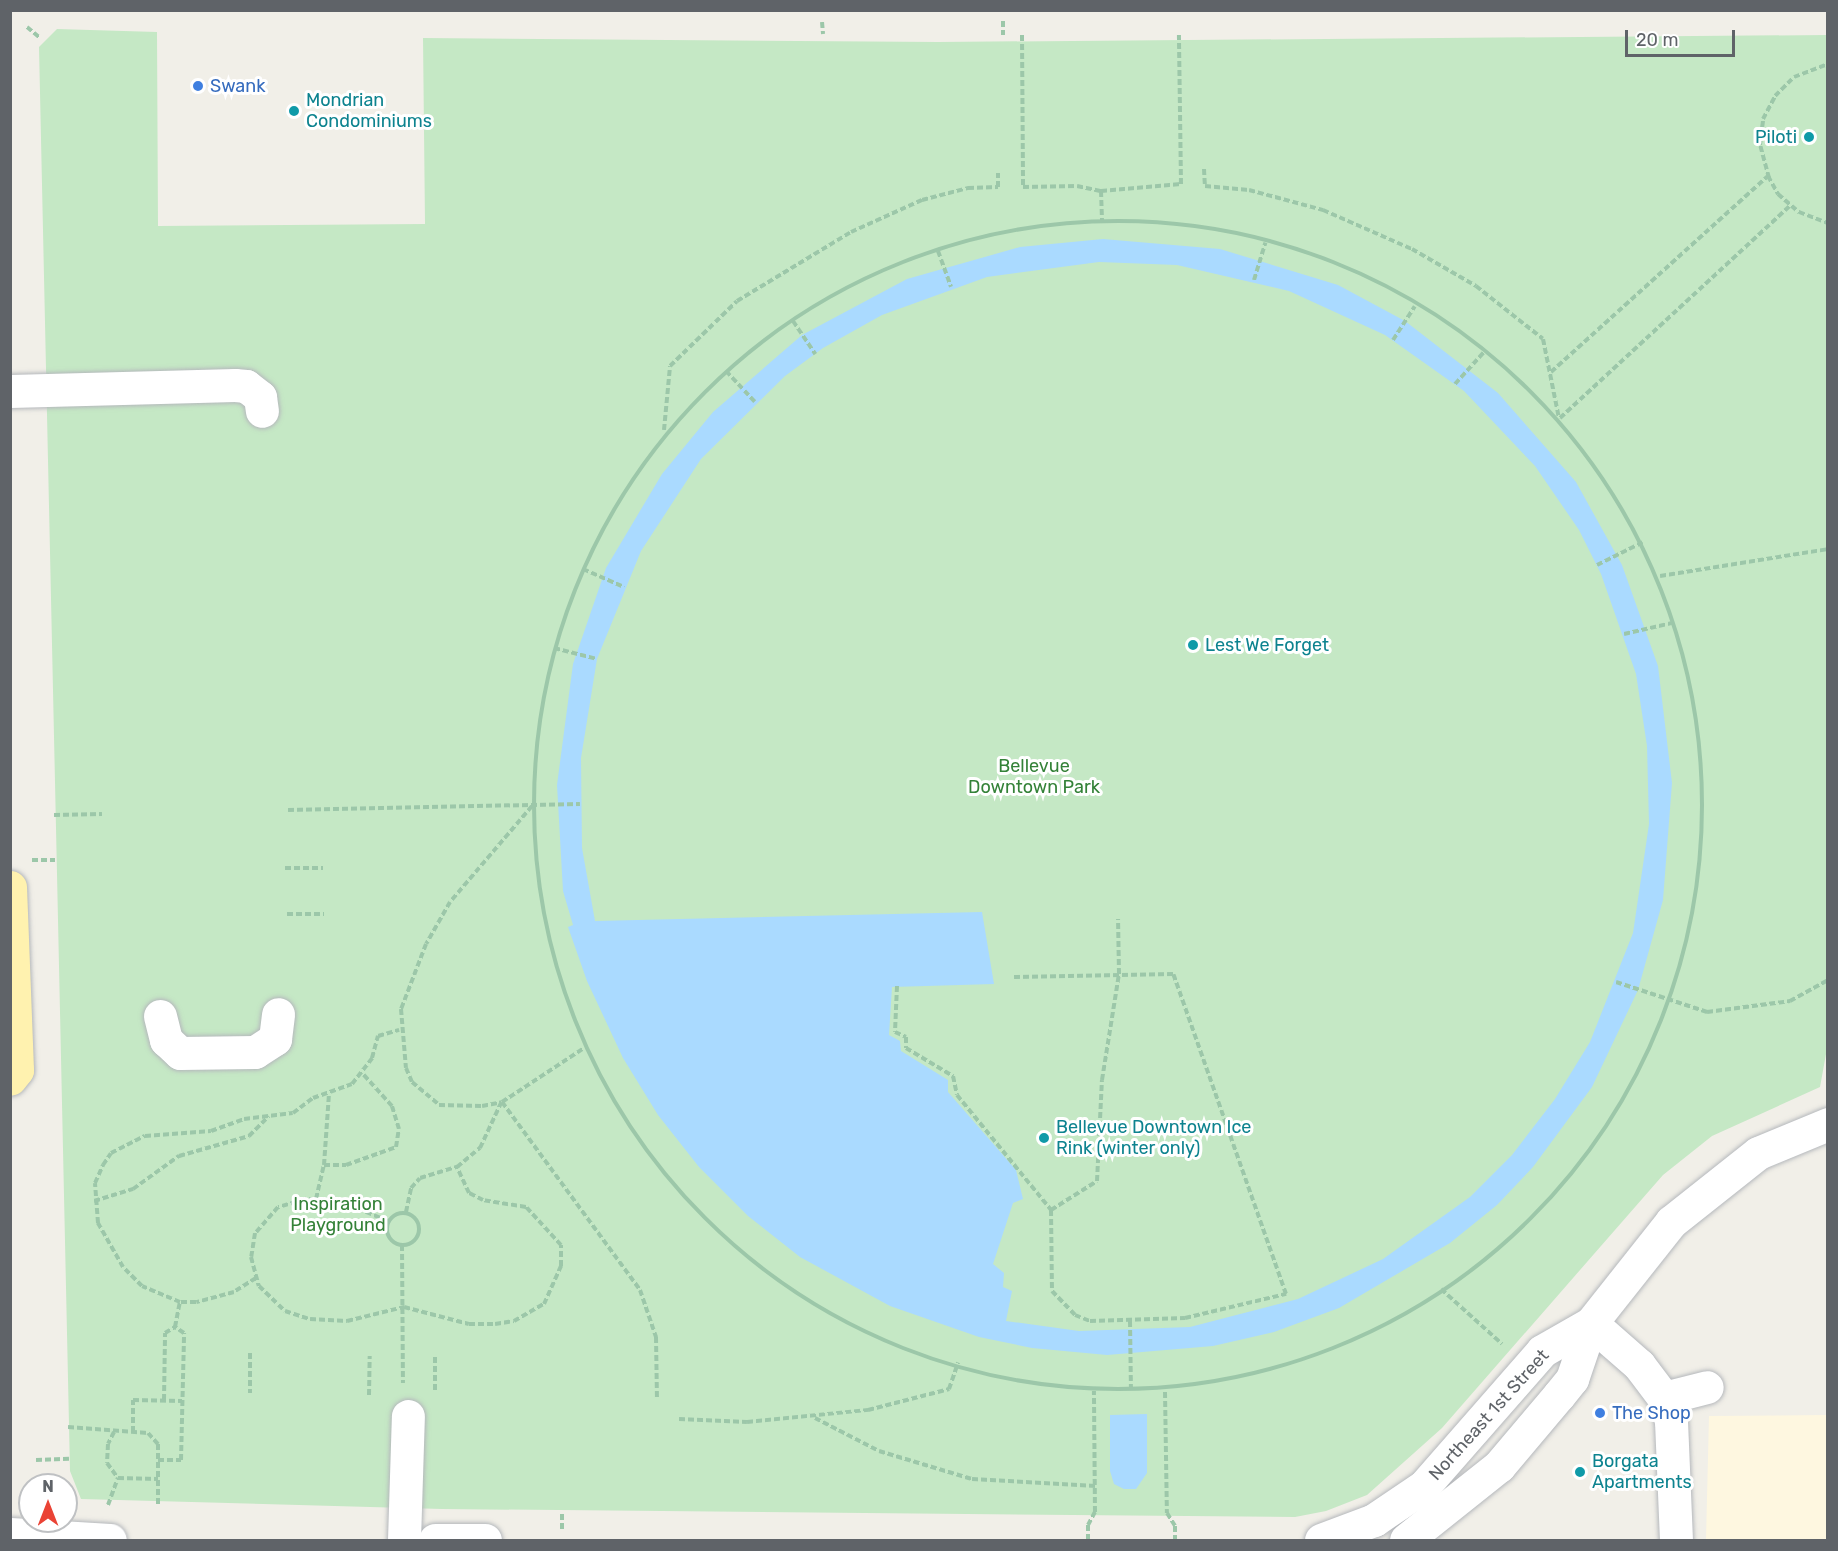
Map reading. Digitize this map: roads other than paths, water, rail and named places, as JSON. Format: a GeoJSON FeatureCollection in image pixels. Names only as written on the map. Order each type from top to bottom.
{"type":"FeatureCollection","features":[{"type":"Feature","properties":{"kind":"main road"},"geometry":{"type":"LineString","coordinates":[[10,1079],[17,1070],[17,874]]}},
{"type":"Feature","properties":{"kind":"street"},"geometry":{"type":"LineString","coordinates":[[10,391],[147,402],[246,386],[260,397],[262,411]]}},
{"type":"Feature","properties":{"kind":"street"},"geometry":{"type":"LineString","coordinates":[[160,1016],[166,1040],[180,1053],[255,1052],[275,1039],[278,1014]]}},
{"type":"Feature","properties":{"kind":"street"},"geometry":{"type":"LineString","coordinates":[[1676,1540],[1671,1421],[1664,1398],[1639,1365],[1591,1323],[1650,1244],[1717,1182],[1758,1153],[1827,1124]]}},
{"type":"Feature","properties":{"kind":"street","name":"Northeast 1st Street"},"geometry":{"type":"LineString","coordinates":[[1321,1540],[1374,1520],[1424,1486],[1542,1351],[1591,1323]]}},
{"type":"Feature","properties":{"kind":"street","name":"Northeast 1st Street"},"geometry":{"type":"LineString","coordinates":[[1406,1540],[1444,1515],[1514,1449],[1572,1379],[1591,1323]]}},
{"type":"Feature","properties":{"kind":"street"},"geometry":{"type":"LineString","coordinates":[[1664,1398],[1707,1387]]}},
{"type":"Feature","properties":{"kind":"street"},"geometry":{"type":"LineString","coordinates":[[404,1540],[405,1405]]}},
{"type":"Feature","properties":{"kind":"street"},"geometry":{"type":"LineString","coordinates":[[10,1534],[110,1540]]}},
{"type":"Feature","properties":{"kind":"street"},"geometry":{"type":"LineString","coordinates":[[435,1540],[485,1540]]}},
{"type":"Feature","properties":{"kind":"water"},"geometry":{"type":"Polygon","coordinates":[[[1103,239],[1220,249],[1338,285],[1405,321],[1498,393],[1576,482],[1622,565],[1658,666],[1672,783],[1663,900],[1638,990],[1592,1087],[1533,1167],[1497,1205],[1450,1243],[1339,1308],[1274,1332],[1213,1346],[1107,1355],[1032,1348],[979,1337],[890,1306],[800,1257],[748,1216],[699,1167],[658,1115],[623,1058],[587,981],[568,927],[573,925],[563,891],[557,785],[573,664],[606,568],[662,474],[713,412],[802,335],[907,279],[1020,247],[1103,239]],[[1099,262],[987,277],[882,315],[823,348],[785,376],[701,459],[641,551],[597,659],[581,758],[582,848],[595,921],[982,912],[994,984],[892,987],[889,1035],[900,1041],[901,1051],[948,1080],[948,1092],[1016,1170],[1023,1199],[1013,1203],[993,1264],[1004,1273],[1003,1287],[1012,1291],[1006,1321],[1079,1331],[1190,1327],[1298,1299],[1383,1259],[1470,1197],[1512,1155],[1555,1099],[1590,1042],[1633,933],[1649,824],[1647,746],[1636,674],[1601,574],[1579,530],[1535,466],[1464,391],[1385,335],[1289,291],[1177,265],[1099,262]]]}},
{"type":"Feature","properties":{"kind":"water"},"geometry":{"type":"Polygon","coordinates":[[[1147,1414],[1147,1473],[1136,1489],[1124,1489],[1114,1484],[1110,1471],[1110,1415],[1147,1414]]]}},
{"type":"Feature","properties":{"kind":"place","name":"Swank"},"geometry":{"type":"Point","coordinates":[198,86]}},
{"type":"Feature","properties":{"kind":"place","name":"Mondrian Condominiums"},"geometry":{"type":"Point","coordinates":[294,111]}},
{"type":"Feature","properties":{"kind":"place","name":"Piloti"},"geometry":{"type":"Point","coordinates":[1809,137]}},
{"type":"Feature","properties":{"kind":"place","name":"Lest We Forget"},"geometry":{"type":"Point","coordinates":[1193,645]}},
{"type":"Feature","properties":{"kind":"place","name":"Bellevue Downtown Ice Rink (winter only)"},"geometry":{"type":"Point","coordinates":[1044,1138]}},
{"type":"Feature","properties":{"kind":"place","name":"The Shop"},"geometry":{"type":"Point","coordinates":[1600,1413]}},
{"type":"Feature","properties":{"kind":"place","name":"Borgata Apartments"},"geometry":{"type":"Point","coordinates":[1580,1472]}},
{"type":"Feature","properties":{"kind":"park label","name":"Bellevue Downtown Park"},"geometry":{"type":"Point","coordinates":[1034,777]}},
{"type":"Feature","properties":{"kind":"park label","name":"Inspiration Playground"},"geometry":{"type":"Point","coordinates":[338,1215]}}]}
